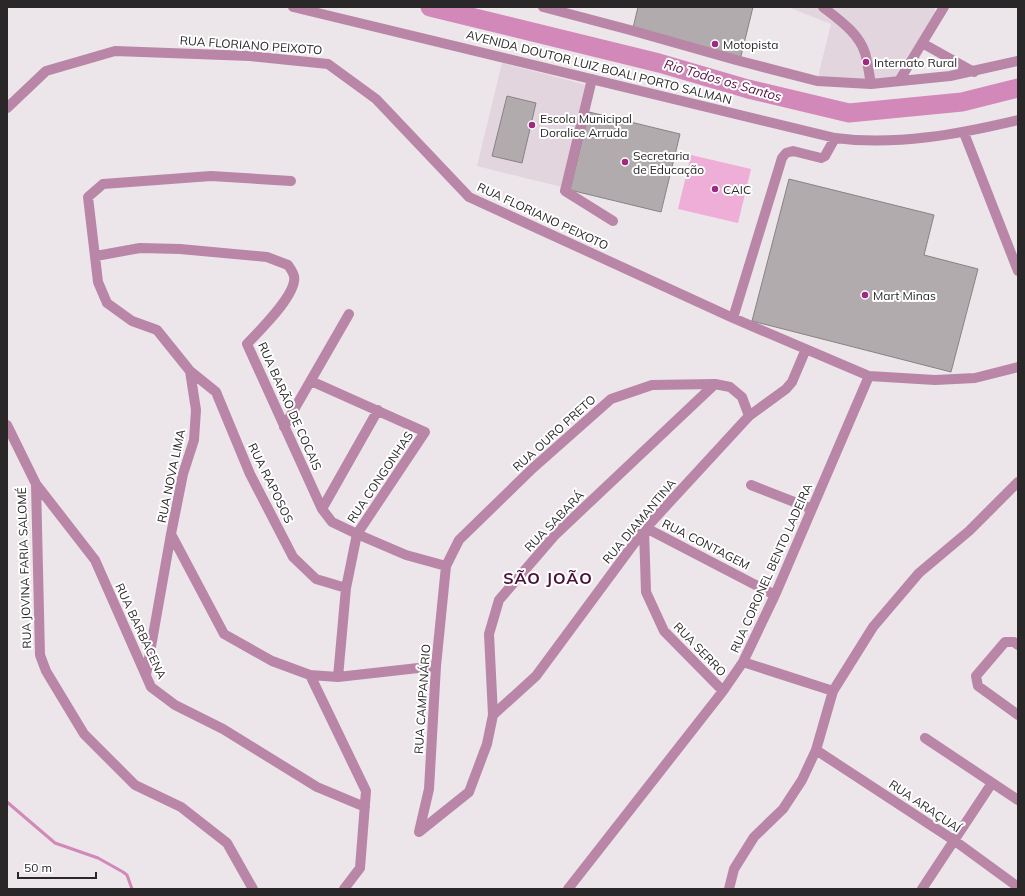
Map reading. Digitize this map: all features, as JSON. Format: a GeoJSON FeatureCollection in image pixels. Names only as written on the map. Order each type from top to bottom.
{"type":"FeatureCollection","features":[{"type":"Feature","properties":{"kind":"street","name":"AVENIDA DOUTOR LUIZ BOALI PORTO SALMAN"},"geometry":{"type":"LineString","coordinates":[[293,7],[836,138],[864,142],[964,133],[1018,120]]}},
{"type":"Feature","properties":{"kind":"street"},"geometry":{"type":"LineString","coordinates":[[543,7],[817,81],[871,84],[974,72],[1018,61]]}},
{"type":"Feature","properties":{"kind":"street"},"geometry":{"type":"LineString","coordinates":[[823,7],[850,30],[860,43],[865,52],[871,84]]}},
{"type":"Feature","properties":{"kind":"street"},"geometry":{"type":"LineString","coordinates":[[899,81],[944,7]]}},
{"type":"Feature","properties":{"kind":"street"},"geometry":{"type":"LineString","coordinates":[[922,43],[974,72]]}},
{"type":"Feature","properties":{"kind":"street","name":"RUA FLORIANO PEIXOTO"},"geometry":{"type":"LineString","coordinates":[[7,108],[46,71],[115,51],[250,56],[328,64],[376,99],[469,197],[733,318],[870,376],[935,380],[968,379],[1018,367]]}},
{"type":"Feature","properties":{"kind":"street"},"geometry":{"type":"LineString","coordinates":[[592,79],[565,191],[613,221]]}},
{"type":"Feature","properties":{"kind":"street"},"geometry":{"type":"LineString","coordinates":[[964,133],[1018,271]]}},
{"type":"Feature","properties":{"kind":"street"},"geometry":{"type":"LineString","coordinates":[[733,318],[782,158],[786,153],[793,152],[821,158],[825,156],[836,138]]}},
{"type":"Feature","properties":{"kind":"street"},"geometry":{"type":"LineString","coordinates":[[190,371],[157,330],[132,321],[107,304],[98,282],[88,197],[103,184],[211,176],[291,181]]}},
{"type":"Feature","properties":{"kind":"street","name":"RUA BARÃO DE COCAIS"},"geometry":{"type":"LineString","coordinates":[[96,256],[140,248],[180,249],[267,257],[288,265],[294,276],[293,288],[272,316],[247,344],[322,509],[332,522],[357,534],[406,555],[446,566]]}},
{"type":"Feature","properties":{"kind":"street"},"geometry":{"type":"LineString","coordinates":[[284,427],[349,314]]}},
{"type":"Feature","properties":{"kind":"street","name":"RUA DIAMANTINA"},"geometry":{"type":"LineString","coordinates":[[493,715],[536,676],[645,529],[749,416],[786,389],[792,382],[806,349]]}},
{"type":"Feature","properties":{"kind":"street","name":"RUA NOVA LIMA"},"geometry":{"type":"LineString","coordinates":[[146,675],[183,474],[194,440],[196,410],[190,371]]}},
{"type":"Feature","properties":{"kind":"street","name":"RUA RAPOSOS"},"geometry":{"type":"LineString","coordinates":[[190,371],[216,392],[250,474],[293,557],[316,580],[346,588]]}},
{"type":"Feature","properties":{"kind":"street","name":"RUA CORONEL BENTO LADEIRA"},"geometry":{"type":"LineString","coordinates":[[568,889],[723,691],[743,662],[775,595],[870,376]]}},
{"type":"Feature","properties":{"kind":"street"},"geometry":{"type":"LineString","coordinates":[[311,381],[378,410],[322,509]]}},
{"type":"Feature","properties":{"kind":"street","name":"RUA OURO PRETO"},"geometry":{"type":"LineString","coordinates":[[446,566],[459,540],[533,468],[612,399],[652,385],[715,384],[730,387],[742,397],[749,416]]}},
{"type":"Feature","properties":{"kind":"street","name":"RUA SABARÁ"},"geometry":{"type":"LineString","coordinates":[[418,832],[469,792],[487,744],[493,715],[489,634],[499,600],[556,535],[715,384]]}},
{"type":"Feature","properties":{"kind":"street","name":"RUA CONGONHAS"},"geometry":{"type":"LineString","coordinates":[[338,677],[346,588],[357,534],[425,435],[424,430],[378,410]]}},
{"type":"Feature","properties":{"kind":"street","name":"RUA JOVINA FARIA SALOMÉ"},"geometry":{"type":"LineString","coordinates":[[7,426],[36,484],[40,655],[46,671],[84,734],[135,785],[181,807],[227,843],[252,889]]}},
{"type":"Feature","properties":{"kind":"street"},"geometry":{"type":"LineString","coordinates":[[729,889],[734,869],[754,837],[783,809],[802,780],[816,750],[833,691],[873,627],[919,573],[969,531],[1018,482]]}},
{"type":"Feature","properties":{"kind":"street","name":"RUA BARBACENA"},"geometry":{"type":"LineString","coordinates":[[36,484],[95,560],[151,687],[175,705],[223,729],[317,787],[365,807]]}},
{"type":"Feature","properties":{"kind":"street"},"geometry":{"type":"LineString","coordinates":[[751,485],[812,509]]}},
{"type":"Feature","properties":{"kind":"street","name":"RUA CONTAGEM"},"geometry":{"type":"LineString","coordinates":[[645,529],[775,595]]}},
{"type":"Feature","properties":{"kind":"street","name":"RUA SERRO"},"geometry":{"type":"LineString","coordinates":[[645,529],[646,592],[664,631],[723,691]]}},
{"type":"Feature","properties":{"kind":"street"},"geometry":{"type":"LineString","coordinates":[[171,534],[224,634],[272,661],[310,675],[338,677],[436,666]]}},
{"type":"Feature","properties":{"kind":"street","name":"RUA CAMPANÁRIO"},"geometry":{"type":"LineString","coordinates":[[418,832],[429,789],[436,666],[446,566]]}},
{"type":"Feature","properties":{"kind":"street"},"geometry":{"type":"LineString","coordinates":[[1018,645],[1014,642],[1005,642],[976,676],[978,686],[1018,715]]}},
{"type":"Feature","properties":{"kind":"street"},"geometry":{"type":"LineString","coordinates":[[743,662],[833,691]]}},
{"type":"Feature","properties":{"kind":"street"},"geometry":{"type":"LineString","coordinates":[[310,675],[366,791],[360,868],[344,889]]}},
{"type":"Feature","properties":{"kind":"street"},"geometry":{"type":"LineString","coordinates":[[925,738],[1018,800]]}},
{"type":"Feature","properties":{"kind":"street","name":"RUA ARAÇUAÍ"},"geometry":{"type":"LineString","coordinates":[[816,750],[955,841],[1018,888]]}},
{"type":"Feature","properties":{"kind":"street"},"geometry":{"type":"LineString","coordinates":[[922,889],[992,783]]}},
{"type":"Feature","properties":{"kind":"shaded area","name":"Internato Rural"},"geometry":{"type":"Polygon","coordinates":[[[788,7],[934,7],[937,17],[899,81],[817,81],[831,24],[788,7]]]}},
{"type":"Feature","properties":{"kind":"shaded area","name":"Escola Municipal Doralice Arruda"},"geometry":{"type":"Polygon","coordinates":[[[502,63],[587,85],[562,187],[477,166],[502,63]]]}},
{"type":"Feature","properties":{"kind":"shaded area","name":"CAIC"},"geometry":{"type":"Polygon","coordinates":[[[691,155],[751,169],[738,223],[678,209],[691,155]]]}},
{"type":"Feature","properties":{"kind":"building","name":"Motopista"},"geometry":{"type":"Polygon","coordinates":[[[638,7],[753,7],[740,60],[633,28],[638,7]]]}},
{"type":"Feature","properties":{"kind":"building"},"geometry":{"type":"Polygon","coordinates":[[[507,96],[536,103],[522,163],[492,156],[507,96]]]}},
{"type":"Feature","properties":{"kind":"building","name":"Secretaria de Educação"},"geometry":{"type":"Polygon","coordinates":[[[589,112],[680,134],[661,212],[570,190],[589,112]]]}},
{"type":"Feature","properties":{"kind":"building","name":"Mart Minas"},"geometry":{"type":"Polygon","coordinates":[[[789,179],[934,215],[924,255],[978,269],[951,372],[752,321],[789,179]]]}},
{"type":"Feature","properties":{"kind":"waterway","name":"Rio Todos os Santos"},"geometry":{"type":"LineString","coordinates":[[430,7],[659,63],[748,89],[849,113],[962,102],[1018,88]]}},
{"type":"Feature","properties":{"kind":"waterway"},"geometry":{"type":"LineString","coordinates":[[7,802],[55,843],[98,858],[123,872],[127,875],[132,889]]}},
{"type":"Feature","properties":{"kind":"place","name":"Motopista"},"geometry":{"type":"Point","coordinates":[715,44]}},
{"type":"Feature","properties":{"kind":"place","name":"Internato Rural"},"geometry":{"type":"Point","coordinates":[866,62]}},
{"type":"Feature","properties":{"kind":"place","name":"Escola Municipal Doralice Arruda"},"geometry":{"type":"Point","coordinates":[532,125]}},
{"type":"Feature","properties":{"kind":"place","name":"Secretaria de Educação"},"geometry":{"type":"Point","coordinates":[625,162]}},
{"type":"Feature","properties":{"kind":"place","name":"CAIC"},"geometry":{"type":"Point","coordinates":[715,189]}},
{"type":"Feature","properties":{"kind":"place","name":"Mart Minas"},"geometry":{"type":"Point","coordinates":[865,295]}},
{"type":"Feature","properties":{"kind":"district","name":"SÃO JOÃO"},"geometry":{"type":"Point","coordinates":[548,578]}}]}
